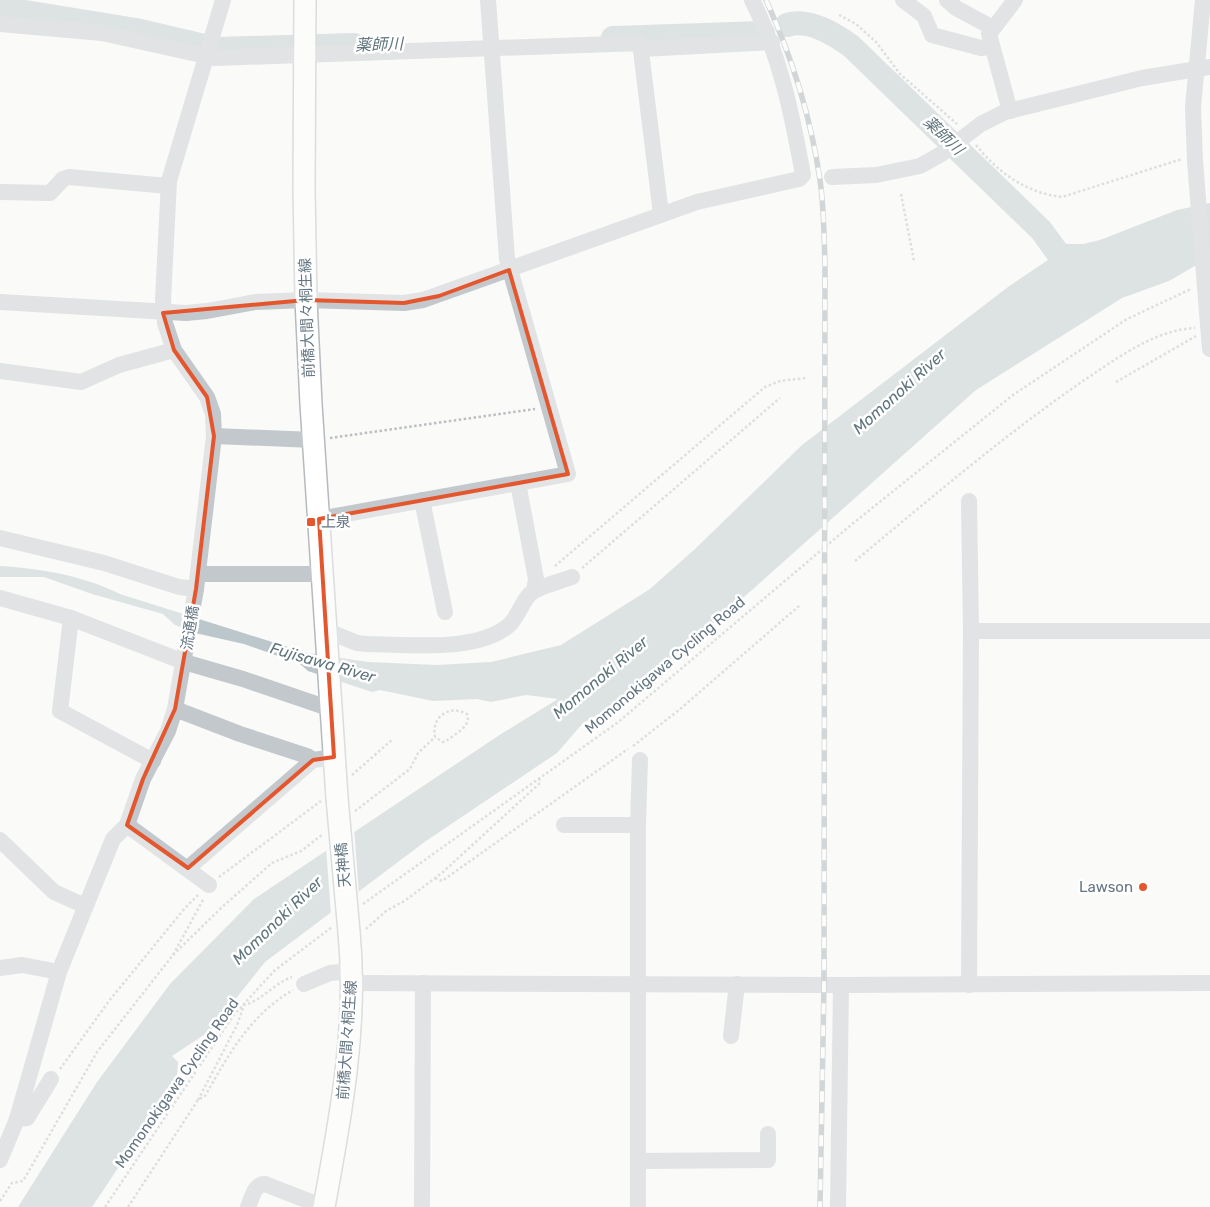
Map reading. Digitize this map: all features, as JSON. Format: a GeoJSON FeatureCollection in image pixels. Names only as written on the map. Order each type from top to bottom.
{"type":"FeatureCollection","features":[{"type":"Feature","properties":{"kind":"main road","name":"前橋大間々桐生線"},"geometry":{"type":"LineString","coordinates":[[305,0],[306,300],[313,440],[331,706]]}},
{"type":"Feature","properties":{"kind":"main road"},"geometry":{"type":"LineString","coordinates":[[331,706],[334,757]]}},
{"type":"Feature","properties":{"kind":"main road","name":"天神橋"},"geometry":{"type":"LineString","coordinates":[[334,757],[351,928]]}},
{"type":"Feature","properties":{"kind":"main road","name":"前橋大間々桐生線"},"geometry":{"type":"LineString","coordinates":[[324,1207],[348,1068],[352,977],[351,928]]}},
{"type":"Feature","properties":{"kind":"street","name":"流通橋"},"geometry":{"type":"LineString","coordinates":[[127,825],[143,779],[153,761],[175,709],[196,587],[214,436],[213,414],[207,397],[174,350],[163,313],[168,186],[174,158],[223,0]]}},
{"type":"Feature","properties":{"kind":"street"},"geometry":{"type":"LineString","coordinates":[[319,519],[568,474],[508,270],[488,0]]}},
{"type":"Feature","properties":{"kind":"street"},"geometry":{"type":"LineString","coordinates":[[0,302],[163,313],[207,312],[255,302],[306,300],[414,302],[440,296],[661,214],[715,197],[799,179],[803,175],[795,129],[772,42],[752,0]]}},
{"type":"Feature","properties":{"kind":"street"},"geometry":{"type":"LineString","coordinates":[[903,0],[924,16],[932,35],[980,48],[991,47]]}},
{"type":"Feature","properties":{"kind":"street"},"geometry":{"type":"LineString","coordinates":[[947,0],[956,8],[993,28]]}},
{"type":"Feature","properties":{"kind":"street"},"geometry":{"type":"LineString","coordinates":[[1010,111],[989,34],[1016,0]]}},
{"type":"Feature","properties":{"kind":"street"},"geometry":{"type":"LineString","coordinates":[[1203,0],[1203,68],[1193,106],[1195,161],[1210,349]]}},
{"type":"Feature","properties":{"kind":"street"},"geometry":{"type":"LineString","coordinates":[[0,24],[102,33],[206,56],[305,56],[640,43],[661,214]]}},
{"type":"Feature","properties":{"kind":"street"},"geometry":{"type":"LineString","coordinates":[[642,49],[772,42]]}},
{"type":"Feature","properties":{"kind":"street"},"geometry":{"type":"LineString","coordinates":[[832,177],[876,175],[920,166],[943,153],[981,124],[1010,111],[1142,78],[1203,68]]}},
{"type":"Feature","properties":{"kind":"street"},"geometry":{"type":"LineString","coordinates":[[0,192],[50,193],[63,179],[69,177],[168,186]]}},
{"type":"Feature","properties":{"kind":"street"},"geometry":{"type":"LineString","coordinates":[[0,371],[81,382],[119,365],[174,350]]}},
{"type":"Feature","properties":{"kind":"street"},"geometry":{"type":"LineString","coordinates":[[214,436],[313,440]]}},
{"type":"Feature","properties":{"kind":"street"},"geometry":{"type":"LineString","coordinates":[[326,633],[357,643],[367,644],[448,644],[473,641],[498,632],[510,625],[534,587],[536,579],[518,483]]}},
{"type":"Feature","properties":{"kind":"street"},"geometry":{"type":"LineString","coordinates":[[422,500],[445,612]]}},
{"type":"Feature","properties":{"kind":"street"},"geometry":{"type":"LineString","coordinates":[[969,501],[971,631],[970,985]]}},
{"type":"Feature","properties":{"kind":"street"},"geometry":{"type":"LineString","coordinates":[[0,538],[104,563],[179,587],[196,587],[322,574]]}},
{"type":"Feature","properties":{"kind":"street"},"geometry":{"type":"LineString","coordinates":[[534,587],[572,577]]}},
{"type":"Feature","properties":{"kind":"street"},"geometry":{"type":"LineString","coordinates":[[0,598],[71,618],[184,660],[331,706]]}},
{"type":"Feature","properties":{"kind":"street"},"geometry":{"type":"LineString","coordinates":[[71,618],[60,711],[153,761]]}},
{"type":"Feature","properties":{"kind":"street"},"geometry":{"type":"LineString","coordinates":[[971,631],[1210,631]]}},
{"type":"Feature","properties":{"kind":"street"},"geometry":{"type":"LineString","coordinates":[[175,709],[240,734],[307,756],[313,760]]}},
{"type":"Feature","properties":{"kind":"street"},"geometry":{"type":"LineString","coordinates":[[0,1160],[17,1119],[59,972],[113,839],[127,825],[198,876],[313,760],[334,757]]}},
{"type":"Feature","properties":{"kind":"street"},"geometry":{"type":"LineString","coordinates":[[638,1207],[640,984],[638,825],[640,760]]}},
{"type":"Feature","properties":{"kind":"street"},"geometry":{"type":"LineString","coordinates":[[564,825],[638,825]]}},
{"type":"Feature","properties":{"kind":"street"},"geometry":{"type":"LineString","coordinates":[[0,840],[54,892],[85,906]]}},
{"type":"Feature","properties":{"kind":"street"},"geometry":{"type":"LineString","coordinates":[[0,968],[22,965],[59,972]]}},
{"type":"Feature","properties":{"kind":"street"},"geometry":{"type":"LineString","coordinates":[[304,984],[330,974],[423,983],[970,985],[1210,983]]}},
{"type":"Feature","properties":{"kind":"street"},"geometry":{"type":"LineString","coordinates":[[422,1207],[423,983]]}},
{"type":"Feature","properties":{"kind":"street"},"geometry":{"type":"LineString","coordinates":[[731,1036],[737,984]]}},
{"type":"Feature","properties":{"kind":"street"},"geometry":{"type":"LineString","coordinates":[[838,1207],[841,985]]}},
{"type":"Feature","properties":{"kind":"street"},"geometry":{"type":"LineString","coordinates":[[17,1119],[27,1118],[51,1079]]}},
{"type":"Feature","properties":{"kind":"street"},"geometry":{"type":"LineString","coordinates":[[639,1160],[768,1160],[768,1134]]}},
{"type":"Feature","properties":{"kind":"street"},"geometry":{"type":"LineString","coordinates":[[248,1207],[256,1187],[260,1184],[265,1184],[324,1207]]}},
{"type":"Feature","properties":{"kind":"path"},"geometry":{"type":"LineString","coordinates":[[901,194],[914,260]]}},
{"type":"Feature","properties":{"kind":"path","name":"Momonokigawa Cycling Road"},"geometry":{"type":"LineString","coordinates":[[360,906],[617,723],[850,525],[1013,395],[1127,319],[1176,295],[1200,287]]}},
{"type":"Feature","properties":{"kind":"path"},"geometry":{"type":"LineString","coordinates":[[1116,382],[1209,323]]}},
{"type":"Feature","properties":{"kind":"path"},"geometry":{"type":"LineString","coordinates":[[855,561],[1026,421],[1114,360],[1163,334],[1209,323]]}},
{"type":"Feature","properties":{"kind":"path"},"geometry":{"type":"LineString","coordinates":[[534,587],[765,387],[780,381],[806,378]]}},
{"type":"Feature","properties":{"kind":"path"},"geometry":{"type":"LineString","coordinates":[[572,577],[780,398]]}},
{"type":"Feature","properties":{"kind":"path"},"geometry":{"type":"LineString","coordinates":[[313,440],[548,407]]}},
{"type":"Feature","properties":{"kind":"path"},"geometry":{"type":"LineString","coordinates":[[434,878],[442,881],[633,746],[680,710],[799,606]]}},
{"type":"Feature","properties":{"kind":"path","name":"Momonokigawa Cycling Road"},"geometry":{"type":"LineString","coordinates":[[105,1207],[233,1016],[274,971],[406,900],[434,878],[540,783],[539,778]]}},
{"type":"Feature","properties":{"kind":"path"},"geometry":{"type":"LineString","coordinates":[[0,1202],[12,1184],[22,1181],[98,1052],[174,955],[198,876]]}},
{"type":"Feature","properties":{"kind":"path"},"geometry":{"type":"LineString","coordinates":[[198,1100],[205,1096],[241,1035],[259,1015],[274,1001],[304,984]]}},
{"type":"Feature","properties":{"kind":"path"},"geometry":{"type":"LineString","coordinates":[[128,1207],[198,1100],[237,1025],[244,1005]]}},
{"type":"Feature","properties":{"kind":"highlighted area"},"geometry":{"type":"Polygon","coordinates":[[[509,270],[568,474],[319,519],[334,757],[313,760],[188,868],[127,825],[143,779],[175,709],[196,589],[214,436],[207,397],[174,350],[163,313],[306,300],[404,303],[439,296],[509,270]]]}},
{"type":"Feature","properties":{"kind":"water"},"geometry":{"type":"Polygon","coordinates":[[[1210,203],[1210,257],[1169,281],[1122,298],[976,390],[752,590],[621,702],[583,723],[557,753],[426,841],[265,962],[210,1031],[172,1056],[178,1062],[177,1076],[170,1090],[92,1207],[18,1207],[97,1082],[170,984],[254,899],[498,736],[558,699],[526,695],[491,702],[477,699],[433,701],[380,690],[372,692],[308,671],[300,664],[244,644],[195,633],[175,625],[163,614],[92,594],[44,577],[0,577],[0,566],[61,574],[91,582],[120,594],[307,653],[368,662],[436,665],[491,662],[561,645],[650,589],[695,549],[802,445],[1008,287],[1051,258],[1050,240],[1056,239],[1067,244],[1083,244],[1100,240],[1177,210],[1210,203]]]}},
{"type":"Feature","properties":{"kind":"pier"},"geometry":{"type":"Polygon","coordinates":[[[354,828],[359,894],[331,915],[326,847],[354,828]]]}},
{"type":"Feature","properties":{"kind":"waterway","name":"薬師川"},"geometry":{"type":"LineString","coordinates":[[0,8],[136,30],[217,49],[354,45]]}},
{"type":"Feature","properties":{"kind":"waterway","name":"薬師川"},"geometry":{"type":"LineString","coordinates":[[787,25],[795,23],[812,25],[829,32],[851,46],[1041,230],[1068,267]]}},
{"type":"Feature","properties":{"kind":"waterway","name":"薬師川"},"geometry":{"type":"LineString","coordinates":[[613,38],[763,33]]}},
{"type":"Feature","properties":{"kind":"railway"},"geometry":{"type":"LineString","coordinates":[[766,0],[784,43],[806,111],[820,180],[824,222],[824,985],[820,1207]]}},
{"type":"Feature","properties":{"kind":"place","name":"上泉"},"geometry":{"type":"Point","coordinates":[311,522]}},
{"type":"Feature","properties":{"kind":"place","name":"Lawson"},"geometry":{"type":"Point","coordinates":[1143,887]}},
{"type":"Feature","properties":{"kind":"water label","name":"Momonoki River"},"geometry":{"type":"Point","coordinates":[899,391]}},
{"type":"Feature","properties":{"kind":"water label","name":"Fujisawa River"},"geometry":{"type":"Point","coordinates":[323,662]}},
{"type":"Feature","properties":{"kind":"water label","name":"Momonoki River"},"geometry":{"type":"Point","coordinates":[600,677]}},
{"type":"Feature","properties":{"kind":"water label","name":"Momonoki River"},"geometry":{"type":"Point","coordinates":[277,920]}}]}
